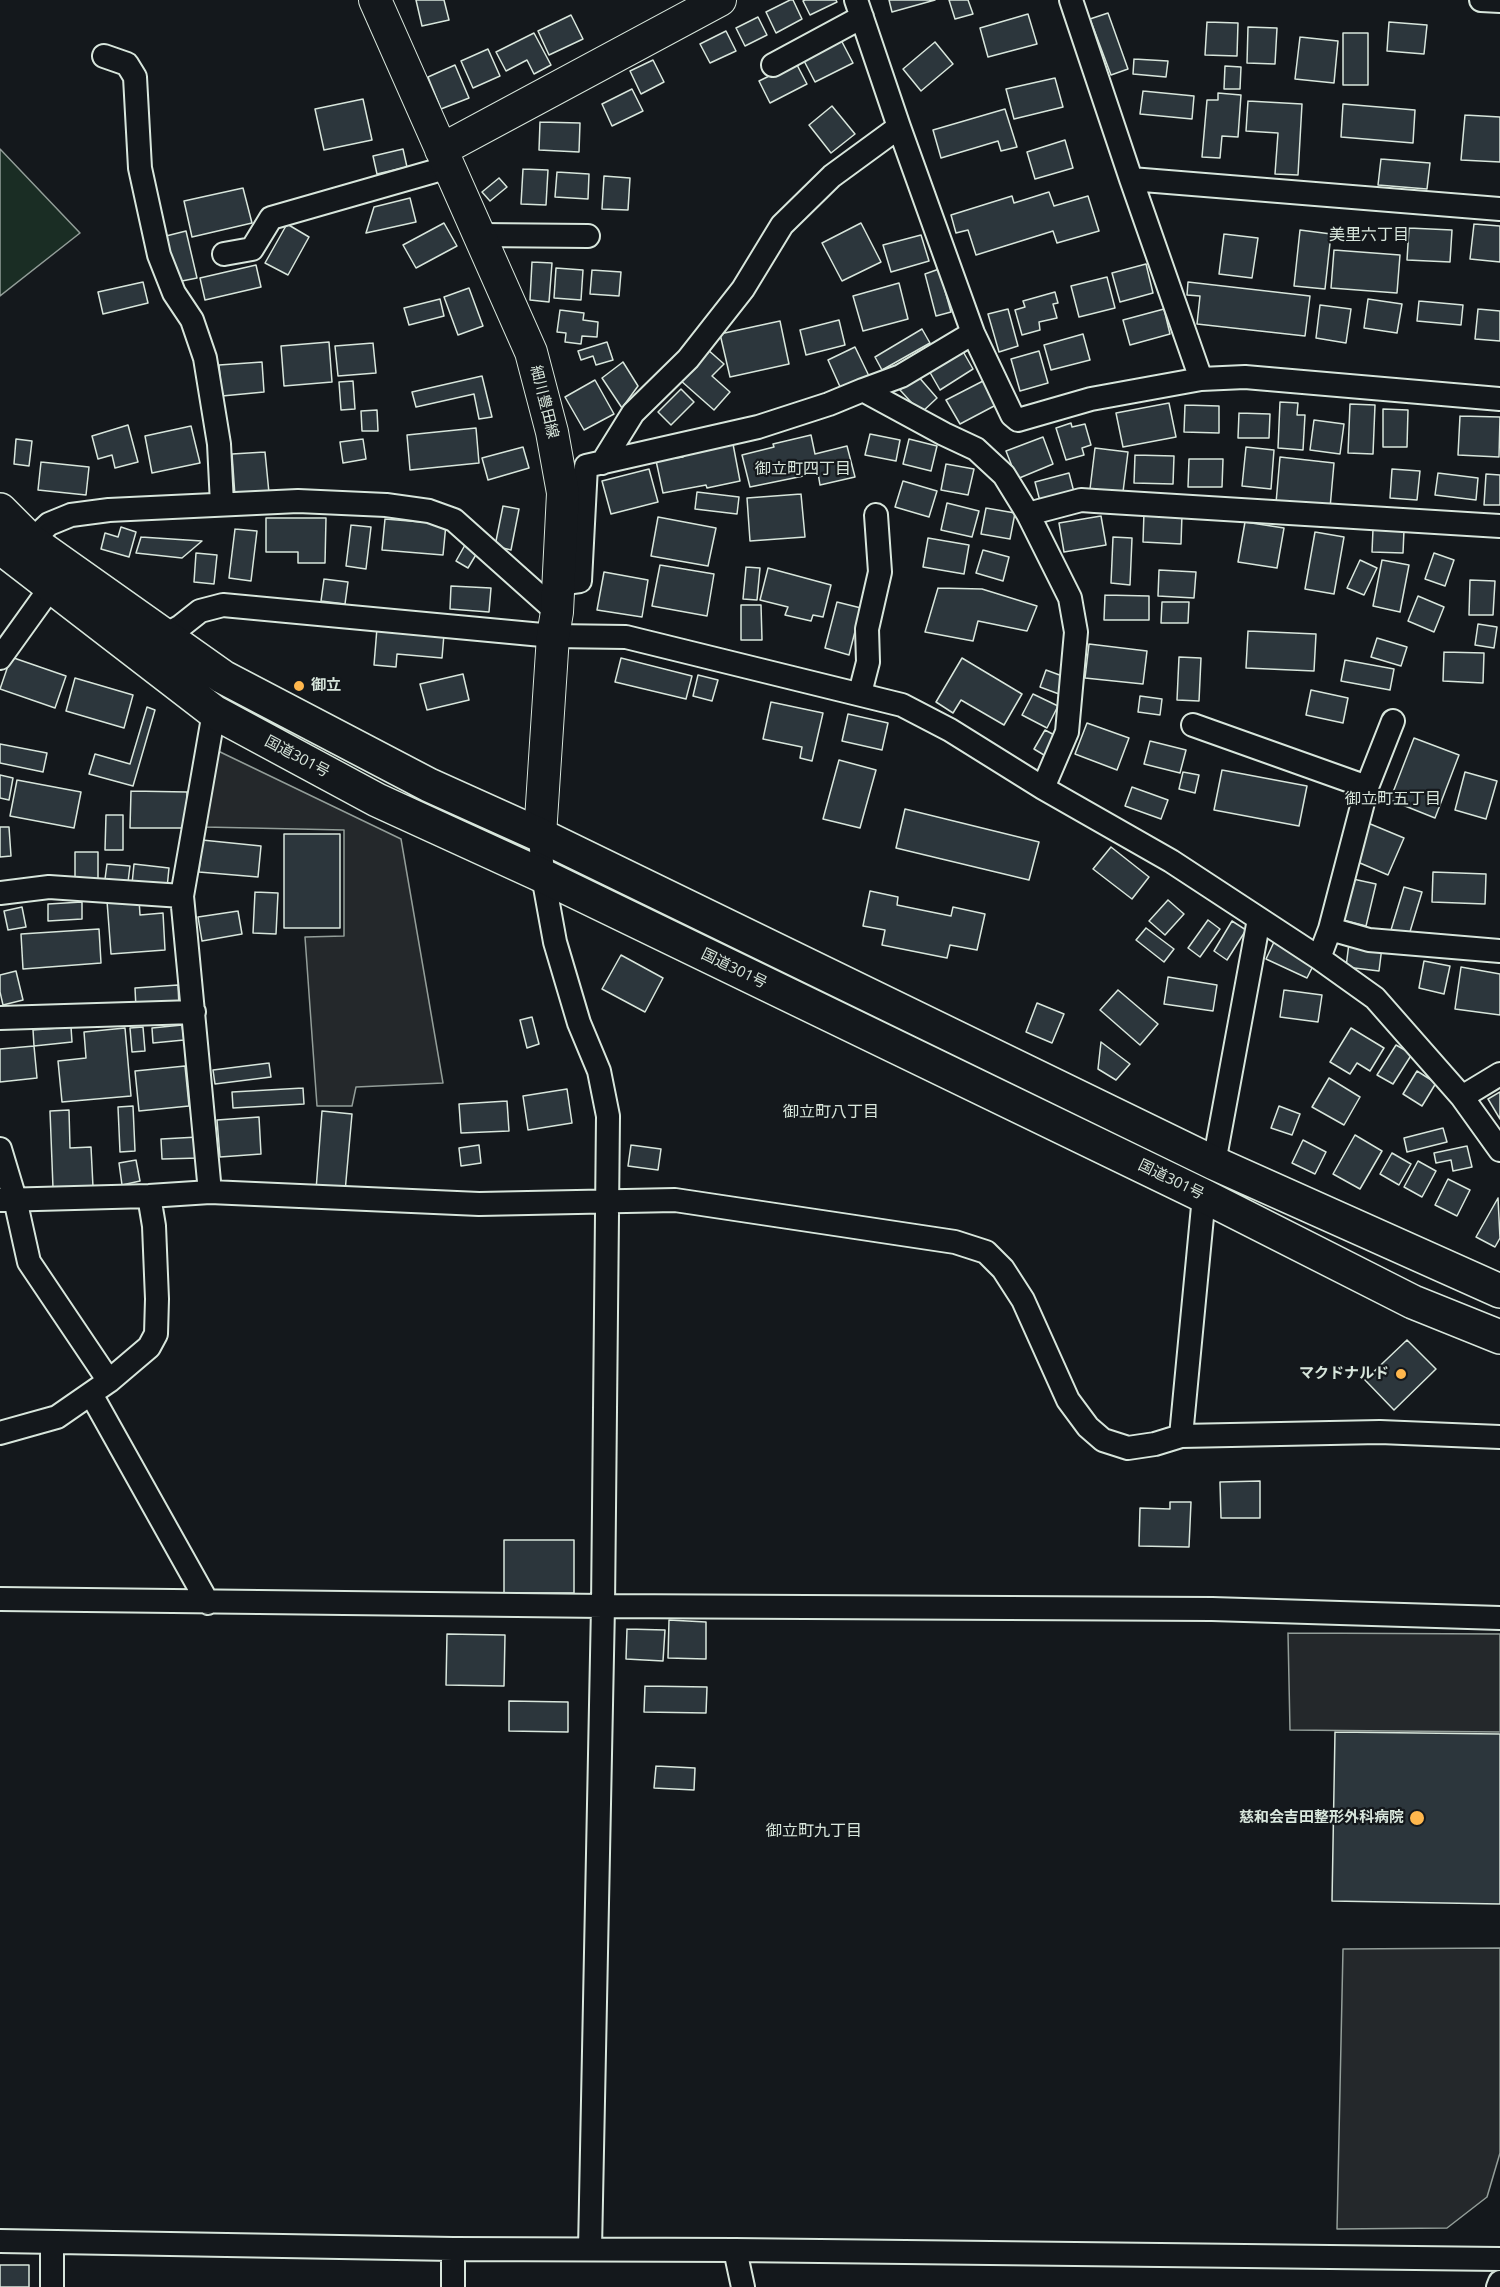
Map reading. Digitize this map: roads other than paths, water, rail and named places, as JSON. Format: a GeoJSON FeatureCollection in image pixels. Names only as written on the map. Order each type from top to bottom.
{"type":"FeatureCollection","features":[{"type":"Feature","properties":{"kind":"highway","name":"国道301号"},"geometry":{"type":"LineString","coordinates":[[0,510],[15,544],[51,587],[214,712],[377,800],[543,876],[1204,1196],[1413,1302],[1500,1337]]}},
{"type":"Feature","properties":{"kind":"highway","name":"国道301号"},"geometry":{"type":"LineString","coordinates":[[15,544],[163,636],[223,677],[429,785],[540,836],[1214,1163],[1500,1291]]}},
{"type":"Feature","properties":{"kind":"main road","name":"細川豊田線"},"geometry":{"type":"LineString","coordinates":[[375,0],[531,352],[552,432],[562,493],[540,836]]}},
{"type":"Feature","properties":{"kind":"main road"},"geometry":{"type":"LineString","coordinates":[[445,158],[720,0]]}},
{"type":"Feature","properties":{"kind":"street"},"geometry":{"type":"LineString","coordinates":[[1071,0],[1201,379]]}},
{"type":"Feature","properties":{"kind":"street"},"geometry":{"type":"LineString","coordinates":[[1481,0],[1500,1]]}},
{"type":"Feature","properties":{"kind":"street"},"geometry":{"type":"LineString","coordinates":[[773,65],[859,9],[973,333],[1012,415],[1018,420],[1091,399],[1201,379],[1245,377],[1500,399]]}},
{"type":"Feature","properties":{"kind":"street"},"geometry":{"type":"LineString","coordinates":[[104,56],[128,64],[135,77],[141,168],[159,255],[174,293],[192,320],[205,358],[219,444],[222,504]]}},
{"type":"Feature","properties":{"kind":"street"},"geometry":{"type":"LineString","coordinates":[[602,463],[633,413],[688,359],[743,289],[782,225],[832,176],[899,127]]}},
{"type":"Feature","properties":{"kind":"street"},"geometry":{"type":"LineString","coordinates":[[224,254],[252,249],[272,219],[445,158]]}},
{"type":"Feature","properties":{"kind":"street"},"geometry":{"type":"LineString","coordinates":[[1131,179],[1500,209]]}},
{"type":"Feature","properties":{"kind":"street"},"geometry":{"type":"LineString","coordinates":[[480,235],[588,236]]}},
{"type":"Feature","properties":{"kind":"street"},"geometry":{"type":"LineString","coordinates":[[556,611],[580,581],[586,466],[758,427],[829,404],[901,376],[973,333]]}},
{"type":"Feature","properties":{"kind":"street"},"geometry":{"type":"LineString","coordinates":[[863,390],[976,449],[1004,475],[1028,514],[1070,598],[1076,632],[1067,732],[1043,788]]}},
{"type":"Feature","properties":{"kind":"street"},"geometry":{"type":"LineString","coordinates":[[1028,514],[1082,500],[1500,526]]}},
{"type":"Feature","properties":{"kind":"street"},"geometry":{"type":"LineString","coordinates":[[15,544],[71,514],[298,501],[386,505],[429,511],[454,520],[556,611]]}},
{"type":"Feature","properties":{"kind":"street"},"geometry":{"type":"LineString","coordinates":[[860,693],[868,662],[867,628],[880,572],[876,515]]}},
{"type":"Feature","properties":{"kind":"street"},"geometry":{"type":"LineString","coordinates":[[0,658],[51,587]]}},
{"type":"Feature","properties":{"kind":"street"},"geometry":{"type":"LineString","coordinates":[[163,636],[200,611],[223,605],[556,611],[626,637],[902,705],[950,730],[1043,788],[1171,861],[1376,998],[1462,1097],[1500,1150]]}},
{"type":"Feature","properties":{"kind":"street"},"geometry":{"type":"LineString","coordinates":[[210,1192],[182,896],[214,712]]}},
{"type":"Feature","properties":{"kind":"street"},"geometry":{"type":"LineString","coordinates":[[1319,958],[1330,929],[1367,787],[1394,721]]}},
{"type":"Feature","properties":{"kind":"street"},"geometry":{"type":"LineString","coordinates":[[1193,725],[1367,787]]}},
{"type":"Feature","properties":{"kind":"street"},"geometry":{"type":"LineString","coordinates":[[540,836],[543,876],[555,942],[579,1023],[599,1071],[608,1116],[603,1606],[590,2249]]}},
{"type":"Feature","properties":{"kind":"street"},"geometry":{"type":"LineString","coordinates":[[0,893],[49,887],[182,896]]}},
{"type":"Feature","properties":{"kind":"street"},"geometry":{"type":"LineString","coordinates":[[1214,1163],[1259,919]]}},
{"type":"Feature","properties":{"kind":"street"},"geometry":{"type":"LineString","coordinates":[[1330,929],[1369,940],[1500,951]]}},
{"type":"Feature","properties":{"kind":"street"},"geometry":{"type":"LineString","coordinates":[[0,1018],[194,1012]]}},
{"type":"Feature","properties":{"kind":"street"},"geometry":{"type":"LineString","coordinates":[[1462,1097],[1500,1074]]}},
{"type":"Feature","properties":{"kind":"street"},"geometry":{"type":"LineString","coordinates":[[0,1149],[7,1199],[29,1263],[100,1387],[208,1603]]}},
{"type":"Feature","properties":{"kind":"street"},"geometry":{"type":"LineString","coordinates":[[7,1199],[149,1196],[210,1192],[479,1204],[675,1200],[955,1242],[986,1252],[1003,1269],[1023,1300],[1068,1400],[1088,1427],[1103,1440],[1128,1449],[1181,1436],[1380,1432],[1500,1437]]}},
{"type":"Feature","properties":{"kind":"street"},"geometry":{"type":"LineString","coordinates":[[0,1433],[57,1417],[100,1387],[149,1347],[156,1334],[157,1299],[154,1226],[149,1196]]}},
{"type":"Feature","properties":{"kind":"street"},"geometry":{"type":"LineString","coordinates":[[1181,1436],[1204,1196]]}},
{"type":"Feature","properties":{"kind":"street"},"geometry":{"type":"LineString","coordinates":[[0,1599],[208,1603],[1212,1609],[1500,1618]]}},
{"type":"Feature","properties":{"kind":"street"},"geometry":{"type":"LineString","coordinates":[[0,2241],[453,2249],[1500,2259]]}},
{"type":"Feature","properties":{"kind":"street"},"geometry":{"type":"LineString","coordinates":[[52,2242],[52,2287]]}},
{"type":"Feature","properties":{"kind":"street"},"geometry":{"type":"LineString","coordinates":[[453,2249],[453,2287]]}},
{"type":"Feature","properties":{"kind":"street"},"geometry":{"type":"LineString","coordinates":[[735,2250],[743,2287]]}},
{"type":"Feature","properties":{"kind":"street"},"geometry":{"type":"LineString","coordinates":[[1498,2287],[1500,2282]]}},
{"type":"Feature","properties":{"kind":"place","name":"御立"},"geometry":{"type":"Point","coordinates":[299,686]}},
{"type":"Feature","properties":{"kind":"place","name":"マクドナルド"},"geometry":{"type":"Point","coordinates":[1401,1374]}},
{"type":"Feature","properties":{"kind":"place","name":"慈和会吉田整形外科病院"},"geometry":{"type":"Point","coordinates":[1417,1818]}},
{"type":"Feature","properties":{"kind":"district","name":"美里六丁目"},"geometry":{"type":"Point","coordinates":[1369,235]}},
{"type":"Feature","properties":{"kind":"district","name":"御立町四丁目"},"geometry":{"type":"Point","coordinates":[803,469]}},
{"type":"Feature","properties":{"kind":"district","name":"御立町五丁目"},"geometry":{"type":"Point","coordinates":[1393,799]}},
{"type":"Feature","properties":{"kind":"district","name":"御立町八丁目"},"geometry":{"type":"Point","coordinates":[831,1112]}},
{"type":"Feature","properties":{"kind":"district","name":"御立町九丁目"},"geometry":{"type":"Point","coordinates":[814,1831]}}]}
